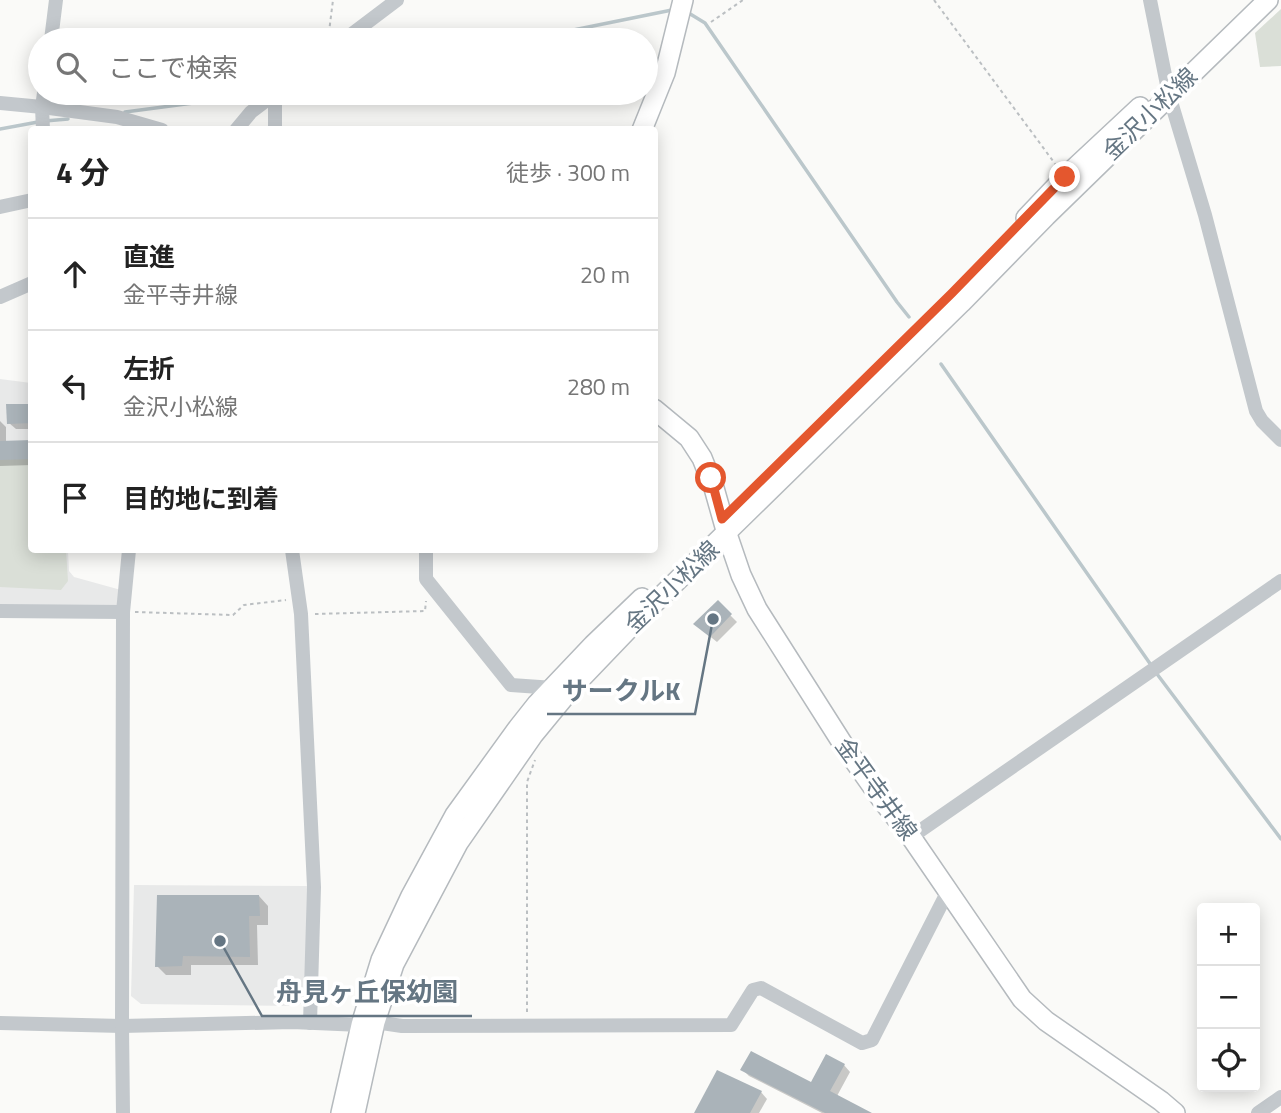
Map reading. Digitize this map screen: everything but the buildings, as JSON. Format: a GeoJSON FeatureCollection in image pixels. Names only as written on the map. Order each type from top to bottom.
{"type":"FeatureCollection","features":[{"type":"Feature","properties":{"kind":"main road","name":"金沢小松線"},"geometry":{"type":"LineString","coordinates":[[355,1113],[368,1023],[381,960],[455,815],[518,728],[593,645],[725,526],[746,513],[961,303],[1249,0]]}},
{"type":"Feature","properties":{"kind":"main road","name":"金沢小松線"},"geometry":{"type":"LineString","coordinates":[[341,1113],[368,1023],[394,964],[458,843],[533,734],[587,671],[725,526],[1065,177],[1138,109],[1168,87],[1268,0]]}},
{"type":"Feature","properties":{"kind":"main road"},"geometry":{"type":"LineString","coordinates":[[658,90],[665,73],[681,7]]}},
{"type":"Feature","properties":{"kind":"main road"},"geometry":{"type":"LineString","coordinates":[[644,126],[652,105]]}},
{"type":"Feature","properties":{"kind":"main road","name":"金平寺井線"},"geometry":{"type":"LineString","coordinates":[[658,412],[689,438],[702,458],[741,575],[757,609],[846,749],[911,837],[1023,999],[1046,1021],[1175,1113]]}},
{"type":"Feature","properties":{"kind":"street"},"geometry":{"type":"LineString","coordinates":[[52,28],[56,0]]}},
{"type":"Feature","properties":{"kind":"street"},"geometry":{"type":"LineString","coordinates":[[360,28],[397,0]]}},
{"type":"Feature","properties":{"kind":"street"},"geometry":{"type":"LineString","coordinates":[[1150,0],[1168,87],[1205,215],[1256,411],[1281,440]]}},
{"type":"Feature","properties":{"kind":"street"},"geometry":{"type":"LineString","coordinates":[[0,103],[43,115],[117,117],[148,126]]}},
{"type":"Feature","properties":{"kind":"street"},"geometry":{"type":"LineString","coordinates":[[239,126],[260,105]]}},
{"type":"Feature","properties":{"kind":"street"},"geometry":{"type":"LineString","coordinates":[[275,105],[275,126]]}},
{"type":"Feature","properties":{"kind":"street"},"geometry":{"type":"LineString","coordinates":[[0,207],[28,201]]}},
{"type":"Feature","properties":{"kind":"street"},"geometry":{"type":"LineString","coordinates":[[0,297],[28,286]]}},
{"type":"Feature","properties":{"kind":"street"},"geometry":{"type":"LineString","coordinates":[[123,1113],[123,612],[129,553]]}},
{"type":"Feature","properties":{"kind":"street"},"geometry":{"type":"LineString","coordinates":[[292,553],[301,614],[314,887],[310,1023]]}},
{"type":"Feature","properties":{"kind":"street"},"geometry":{"type":"LineString","coordinates":[[425,553],[426,579],[511,685],[554,688]]}},
{"type":"Feature","properties":{"kind":"street"},"geometry":{"type":"LineString","coordinates":[[911,837],[1281,581]]}},
{"type":"Feature","properties":{"kind":"street"},"geometry":{"type":"LineString","coordinates":[[0,611],[123,612]]}},
{"type":"Feature","properties":{"kind":"street"},"geometry":{"type":"LineString","coordinates":[[0,1023],[121,1026],[310,1023],[402,1026],[731,1025],[753,990],[761,988],[862,1043],[872,1040],[948,891]]}},
{"type":"Feature","properties":{"kind":"street"},"geometry":{"type":"LineString","coordinates":[[1258,1113],[1281,1097]]}},
{"type":"Feature","properties":{"kind":"path"},"geometry":{"type":"LineString","coordinates":[[330,28],[333,0]]}},
{"type":"Feature","properties":{"kind":"path"},"geometry":{"type":"LineString","coordinates":[[711,22],[743,0]]}},
{"type":"Feature","properties":{"kind":"path"},"geometry":{"type":"LineString","coordinates":[[934,0],[1065,177]]}},
{"type":"Feature","properties":{"kind":"path"},"geometry":{"type":"LineString","coordinates":[[301,614],[425,611],[426,579]]}},
{"type":"Feature","properties":{"kind":"path"},"geometry":{"type":"LineString","coordinates":[[123,612],[233,615],[244,605],[299,599]]}},
{"type":"Feature","properties":{"kind":"path"},"geometry":{"type":"LineString","coordinates":[[527,1025],[527,782],[535,759]]}},
{"type":"Feature","properties":{"kind":"shaded area"},"geometry":{"type":"Polygon","coordinates":[[[1281,9],[1281,66],[1260,67],[1255,33],[1281,9]]]}},
{"type":"Feature","properties":{"kind":"shaded area"},"geometry":{"type":"Polygon","coordinates":[[[0,379],[28,383],[28,553],[68,553],[69,571],[74,577],[121,590],[119,608],[0,608],[0,379]]]}},
{"type":"Feature","properties":{"kind":"shaded area"},"geometry":{"type":"Polygon","coordinates":[[[0,459],[28,459],[28,553],[66,553],[68,581],[61,590],[0,587],[0,459]]]}},
{"type":"Feature","properties":{"kind":"shaded area"},"geometry":{"type":"Polygon","coordinates":[[[134,885],[307,886],[306,1000],[297,1006],[141,1004],[131,996],[134,885]]]}},
{"type":"Feature","properties":{"kind":"waterway"},"geometry":{"type":"LineString","coordinates":[[583,28],[672,10]]}},
{"type":"Feature","properties":{"kind":"waterway"},"geometry":{"type":"LineString","coordinates":[[687,12],[705,23],[909,317]]}},
{"type":"Feature","properties":{"kind":"waterway"},"geometry":{"type":"LineString","coordinates":[[125,112],[178,105]]}},
{"type":"Feature","properties":{"kind":"waterway"},"geometry":{"type":"LineString","coordinates":[[45,121],[68,119]]}},
{"type":"Feature","properties":{"kind":"waterway"},"geometry":{"type":"LineString","coordinates":[[0,129],[38,122]]}},
{"type":"Feature","properties":{"kind":"waterway"},"geometry":{"type":"LineString","coordinates":[[941,364],[1151,665]]}},
{"type":"Feature","properties":{"kind":"waterway"},"geometry":{"type":"LineString","coordinates":[[1157,674],[1281,839]]}},
{"type":"Feature","properties":{"kind":"place","name":"サークルK"},"geometry":{"type":"Point","coordinates":[713,619]}},
{"type":"Feature","properties":{"kind":"place","name":"舟見ヶ丘保幼園"},"geometry":{"type":"Point","coordinates":[220,941]}},
{"type":"Feature","properties":{"kind":"route"},"geometry":{"type":"LineString","coordinates":[[711,478],[722,519],[952,293],[1065,177]]}}]}
